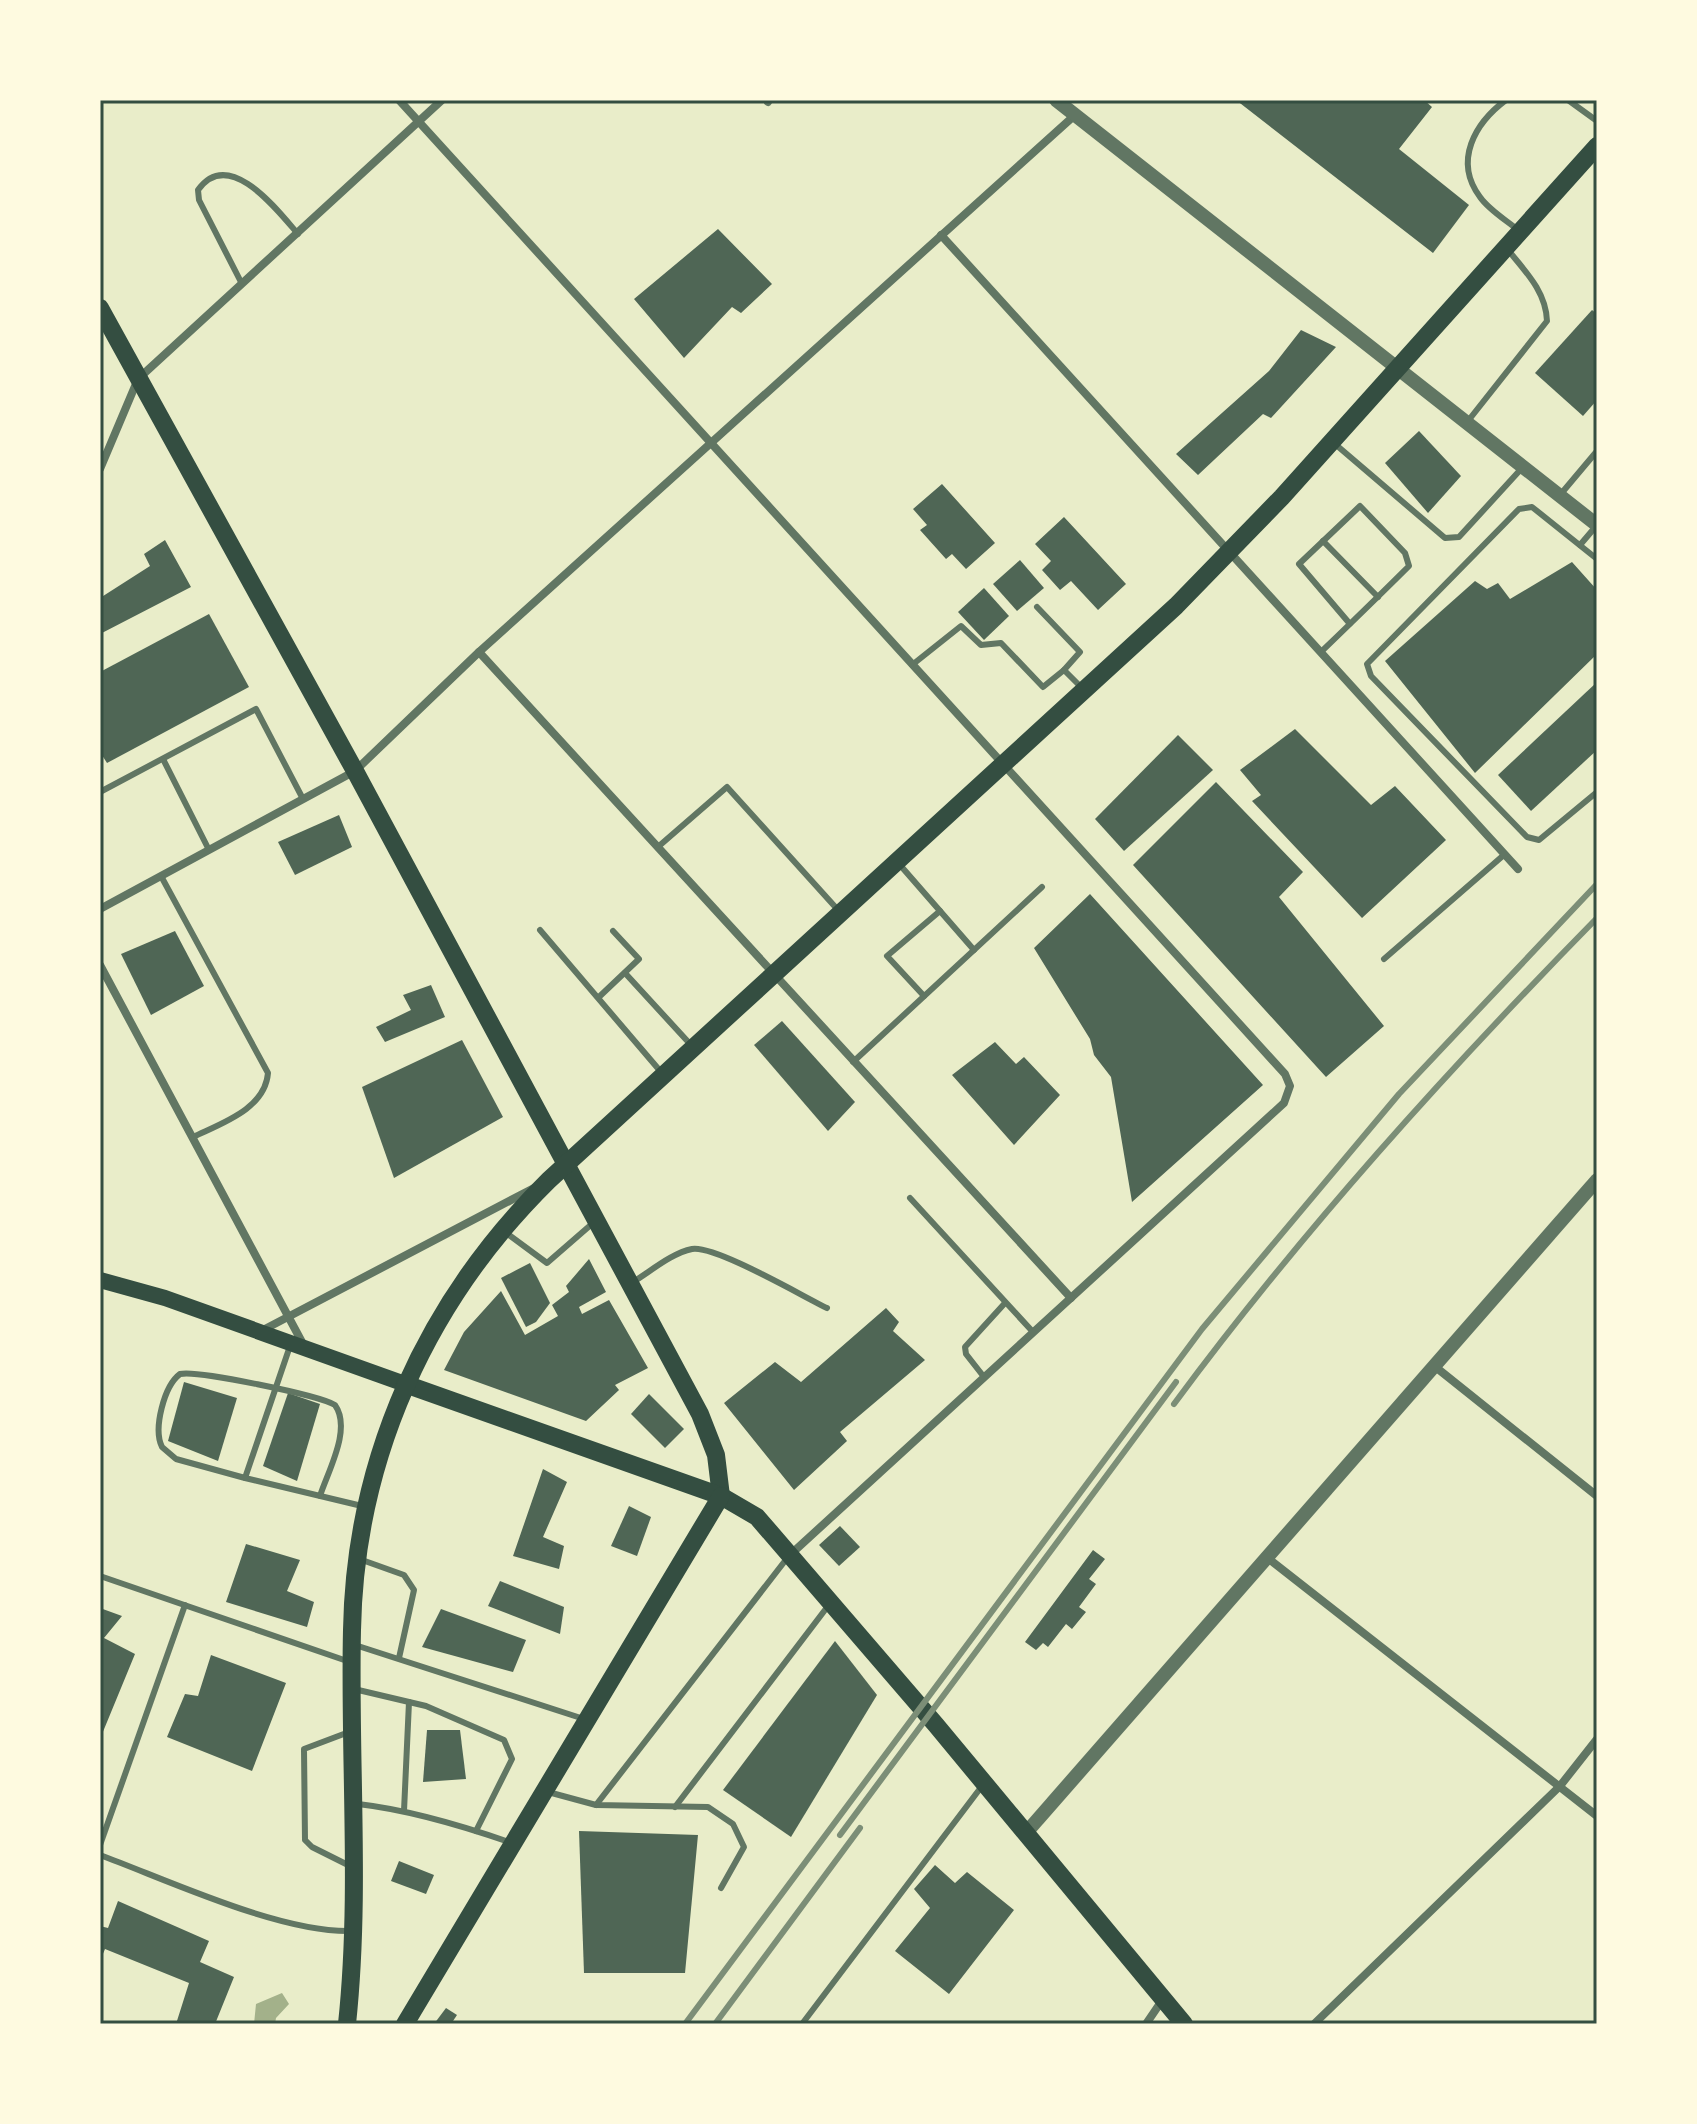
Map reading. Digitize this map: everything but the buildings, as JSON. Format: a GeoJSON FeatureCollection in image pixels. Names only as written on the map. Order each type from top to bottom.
{"type":"FeatureCollection","features":[{"type":"Feature","properties":{"kind":"main road"},"geometry":{"type":"LineString","coordinates":[[347,2024],[354,1931],[352,1654],[357,1559],[366,1507],[383,1442],[405,1384],[464,1279],[502,1229],[549,1180],[1085,691],[1229,553],[1597,146]]}},
{"type":"Feature","properties":{"kind":"main road"},"geometry":{"type":"LineString","coordinates":[[100,308],[355,771],[630,1284],[709,1434],[716,1455],[721,1496],[405,2024]]}},
{"type":"Feature","properties":{"kind":"main road"},"geometry":{"type":"LineString","coordinates":[[101,1285],[165,1298],[721,1496],[757,1517],[1184,2024]]}},
{"type":"Feature","properties":{"kind":"street"},"geometry":{"type":"LineString","coordinates":[[399,100],[1285,1074],[1290,1086],[1284,1103],[791,1554]]}},
{"type":"Feature","properties":{"kind":"street"},"geometry":{"type":"LineString","coordinates":[[100,469],[138,379],[442,100]]}},
{"type":"Feature","properties":{"kind":"street"},"geometry":{"type":"LineString","coordinates":[[1056,100],[1597,525]]}},
{"type":"Feature","properties":{"kind":"street"},"geometry":{"type":"LineString","coordinates":[[100,909],[355,771],[479,652],[1075,115]]}},
{"type":"Feature","properties":{"kind":"street"},"geometry":{"type":"LineString","coordinates":[[941,235],[1518,869]]}},
{"type":"Feature","properties":{"kind":"street"},"geometry":{"type":"LineString","coordinates":[[479,652],[1071,1298]]}},
{"type":"Feature","properties":{"kind":"street"},"geometry":{"type":"LineString","coordinates":[[100,965],[289,1317],[298,1346]]}},
{"type":"Feature","properties":{"kind":"street"},"geometry":{"type":"LineString","coordinates":[[260,1332],[549,1180]]}},
{"type":"Feature","properties":{"kind":"street"},"geometry":{"type":"LineString","coordinates":[[1025,1834],[1597,1180]]}},
{"type":"Feature","properties":{"kind":"street"},"geometry":{"type":"LineString","coordinates":[[1433,1365],[1597,1496]]}},
{"type":"Feature","properties":{"kind":"street"},"geometry":{"type":"LineString","coordinates":[[1265,1556],[1597,1816]]}},
{"type":"Feature","properties":{"kind":"street"},"geometry":{"type":"LineString","coordinates":[[1314,2024],[1560,1786],[1597,1739]]}},
{"type":"Feature","properties":{"kind":"street"},"geometry":{"type":"LineString","coordinates":[[1146,2024],[1163,1999]]}},
{"type":"Feature","properties":{"kind":"lane"},"geometry":{"type":"LineString","coordinates":[[1506,100],[1477,127],[1468,162],[1474,188],[1482,200],[1520,231]]}},
{"type":"Feature","properties":{"kind":"lane"},"geometry":{"type":"LineString","coordinates":[[1568,100],[1597,121]]}},
{"type":"Feature","properties":{"kind":"lane"},"geometry":{"type":"LineString","coordinates":[[242,284],[199,200],[198,190],[204,181],[216,176],[241,179],[256,187],[298,234]]}},
{"type":"Feature","properties":{"kind":"lane"},"geometry":{"type":"LineString","coordinates":[[1468,421],[1547,321],[1547,307],[1534,282],[1506,248]]}},
{"type":"Feature","properties":{"kind":"lane"},"geometry":{"type":"LineString","coordinates":[[1332,441],[1445,538],[1459,537],[1524,465]]}},
{"type":"Feature","properties":{"kind":"lane"},"geometry":{"type":"LineString","coordinates":[[1560,495],[1597,451]]}},
{"type":"Feature","properties":{"kind":"lane"},"geometry":{"type":"LineString","coordinates":[[1321,652],[1378,597],[1409,566],[1405,553],[1360,506],[1299,564],[1350,624]]}},
{"type":"Feature","properties":{"kind":"lane"},"geometry":{"type":"LineString","coordinates":[[1597,559],[1532,507],[1519,509],[1367,664],[1371,676],[1527,837],[1539,840],[1597,792]]}},
{"type":"Feature","properties":{"kind":"lane"},"geometry":{"type":"LineString","coordinates":[[1580,545],[1597,525]]}},
{"type":"Feature","properties":{"kind":"lane"},"geometry":{"type":"LineString","coordinates":[[1323,541],[1378,597]]}},
{"type":"Feature","properties":{"kind":"lane"},"geometry":{"type":"LineString","coordinates":[[912,665],[961,626],[981,645],[1001,643],[1043,687],[1080,652],[1037,607]]}},
{"type":"Feature","properties":{"kind":"lane"},"geometry":{"type":"LineString","coordinates":[[1064,670],[1085,691]]}},
{"type":"Feature","properties":{"kind":"lane"},"geometry":{"type":"LineString","coordinates":[[100,792],[256,709],[303,799]]}},
{"type":"Feature","properties":{"kind":"lane"},"geometry":{"type":"LineString","coordinates":[[163,759],[209,850]]}},
{"type":"Feature","properties":{"kind":"lane"},"geometry":{"type":"LineString","coordinates":[[659,846],[727,787],[841,913]]}},
{"type":"Feature","properties":{"kind":"lane"},"geometry":{"type":"LineString","coordinates":[[1384,959],[1505,854]]}},
{"type":"Feature","properties":{"kind":"lane"},"geometry":{"type":"LineString","coordinates":[[898,862],[974,950]]}},
{"type":"Feature","properties":{"kind":"lane"},"geometry":{"type":"LineString","coordinates":[[161,876],[268,1073],[267,1085],[257,1100],[193,1137]]}},
{"type":"Feature","properties":{"kind":"lane"},"geometry":{"type":"LineString","coordinates":[[853,1062],[1042,887]]}},
{"type":"Feature","properties":{"kind":"lane"},"geometry":{"type":"LineString","coordinates":[[924,996],[887,956],[940,911]]}},
{"type":"Feature","properties":{"kind":"lane"},"geometry":{"type":"LineString","coordinates":[[540,930],[600,996],[609,1014],[664,1075]]}},
{"type":"Feature","properties":{"kind":"lane"},"geometry":{"type":"LineString","coordinates":[[600,996],[639,959],[613,931]]}},
{"type":"Feature","properties":{"kind":"lane"},"geometry":{"type":"LineString","coordinates":[[625,973],[694,1047]]}},
{"type":"Feature","properties":{"kind":"lane"},"geometry":{"type":"LineString","coordinates":[[910,1198],[1033,1332]]}},
{"type":"Feature","properties":{"kind":"lane"},"geometry":{"type":"LineString","coordinates":[[502,1229],[547,1263],[596,1220]]}},
{"type":"Feature","properties":{"kind":"lane"},"geometry":{"type":"LineString","coordinates":[[630,1284],[683,1251],[697,1248],[718,1254],[827,1308]]}},
{"type":"Feature","properties":{"kind":"lane"},"geometry":{"type":"LineString","coordinates":[[984,1377],[966,1354],[965,1347],[1005,1303]]}},
{"type":"Feature","properties":{"kind":"lane"},"geometry":{"type":"LineString","coordinates":[[245,1478],[274,1388],[298,1346]]}},
{"type":"Feature","properties":{"kind":"lane"},"geometry":{"type":"LineString","coordinates":[[320,1496],[341,1429],[339,1409],[327,1400],[274,1388],[198,1373],[180,1374],[172,1384],[159,1423],[159,1443],[170,1456],[245,1478],[320,1496],[366,1507]]}},
{"type":"Feature","properties":{"kind":"lane"},"geometry":{"type":"LineString","coordinates":[[596,1805],[791,1554]]}},
{"type":"Feature","properties":{"kind":"lane"},"geometry":{"type":"LineString","coordinates":[[357,1559],[404,1575],[414,1590],[399,1658]]}},
{"type":"Feature","properties":{"kind":"lane"},"geometry":{"type":"LineString","coordinates":[[100,1576],[185,1605],[352,1654],[399,1658],[587,1720]]}},
{"type":"Feature","properties":{"kind":"lane"},"geometry":{"type":"LineString","coordinates":[[675,1807],[831,1602]]}},
{"type":"Feature","properties":{"kind":"lane"},"geometry":{"type":"LineString","coordinates":[[100,1845],[185,1605]]}},
{"type":"Feature","properties":{"kind":"lane"},"geometry":{"type":"LineString","coordinates":[[352,1689],[409,1702],[494,1733],[511,1752],[509,1769],[476,1831]]}},
{"type":"Feature","properties":{"kind":"lane"},"geometry":{"type":"LineString","coordinates":[[404,1811],[409,1702]]}},
{"type":"Feature","properties":{"kind":"lane"},"geometry":{"type":"LineString","coordinates":[[352,1730],[304,1749],[305,1840],[312,1847],[353,1867]]}},
{"type":"Feature","properties":{"kind":"lane"},"geometry":{"type":"LineString","coordinates":[[802,2024],[984,1783]]}},
{"type":"Feature","properties":{"kind":"lane"},"geometry":{"type":"LineString","coordinates":[[544,1791],[596,1805],[708,1807],[733,1824],[744,1847],[721,1888]]}},
{"type":"Feature","properties":{"kind":"lane"},"geometry":{"type":"LineString","coordinates":[[353,1803],[404,1811],[512,1844]]}},
{"type":"Feature","properties":{"kind":"lane"},"geometry":{"type":"LineString","coordinates":[[100,1855],[286,1923],[327,1931],[354,1931]]}},
{"type":"Feature","properties":{"kind":"shaded area"},"geometry":{"type":"Polygon","coordinates":[[[282,1993],[289,2004],[276,2018],[275,2024],[254,2024],[256,2004],[282,1993]]]}},
{"type":"Feature","properties":{"kind":"railway"},"geometry":{"type":"LineString","coordinates":[[685,2024],[1202,1329],[1399,1094],[1597,884]]}},
{"type":"Feature","properties":{"kind":"railway"},"geometry":{"type":"LineString","coordinates":[[1174,1404],[1273,1277],[1377,1154],[1597,918]]}},
{"type":"Feature","properties":{"kind":"railway"},"geometry":{"type":"LineString","coordinates":[[840,1835],[1176,1382]]}},
{"type":"Feature","properties":{"kind":"railway"},"geometry":{"type":"LineString","coordinates":[[715,2024],[860,1828]]}}]}
